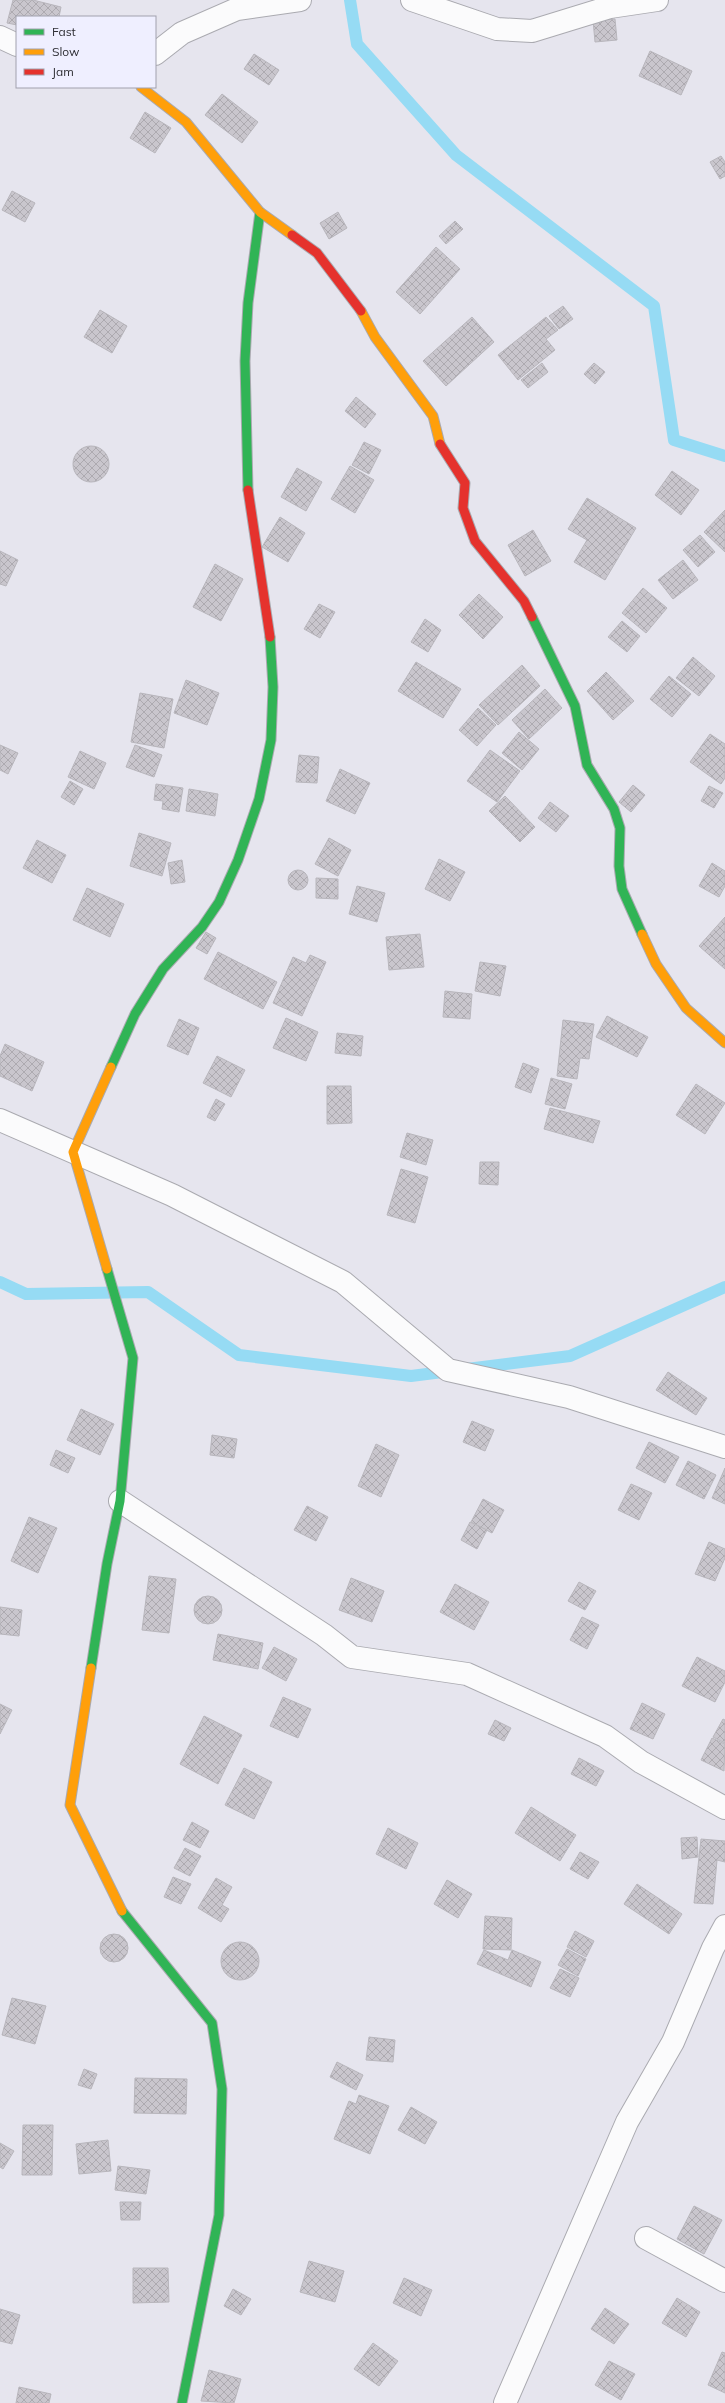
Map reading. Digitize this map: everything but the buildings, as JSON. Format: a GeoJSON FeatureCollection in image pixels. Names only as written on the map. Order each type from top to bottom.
{"type":"FeatureCollection","features":[{"type":"Feature","properties":{"kind":"street"},"geometry":{"type":"LineString","coordinates":[[156,53],[182,33],[236,9],[300,0]]}},
{"type":"Feature","properties":{"kind":"street"},"geometry":{"type":"LineString","coordinates":[[420,1],[497,29],[532,31],[610,7],[657,0]]}},
{"type":"Feature","properties":{"kind":"street"},"geometry":{"type":"LineString","coordinates":[[0,38],[16,45]]}},
{"type":"Feature","properties":{"kind":"street"},"geometry":{"type":"LineString","coordinates":[[142,88],[186,122],[260,212],[317,253],[359,307],[375,337],[433,416],[441,446],[465,483],[463,508],[475,541],[524,601],[575,706],[587,765],[614,809],[620,828],[619,866],[622,889],[656,964],[686,1008],[725,1043]]}},
{"type":"Feature","properties":{"kind":"street"},"geometry":{"type":"LineString","coordinates":[[182,2403],[219,2215],[222,2088],[212,2023],[125,1918],[70,1805],[108,1564],[120,1501],[133,1358],[74,1152],[135,1014],[163,969],[183,944],[202,927],[219,902],[238,860],[258,799],[271,740],[272,687],[269,625],[248,496],[245,361],[248,303],[260,212]]}},
{"type":"Feature","properties":{"kind":"street"},"geometry":{"type":"LineString","coordinates":[[0,1120],[172,1195],[343,1282],[448,1370],[569,1397],[725,1447]]}},
{"type":"Feature","properties":{"kind":"street"},"geometry":{"type":"LineString","coordinates":[[120,1501],[324,1635],[352,1657],[467,1674],[605,1736],[641,1762],[725,1808]]}},
{"type":"Feature","properties":{"kind":"street"},"geometry":{"type":"LineString","coordinates":[[505,2403],[628,2122],[673,2042],[713,1948],[725,1926]]}},
{"type":"Feature","properties":{"kind":"street"},"geometry":{"type":"LineString","coordinates":[[646,2238],[725,2280]]}},
{"type":"Feature","properties":{"kind":"waterway"},"geometry":{"type":"LineString","coordinates":[[350,0],[357,44],[456,155],[654,306],[674,440],[725,456]]}},
{"type":"Feature","properties":{"kind":"waterway"},"geometry":{"type":"LineString","coordinates":[[0,1282],[26,1294],[148,1292],[239,1355],[411,1376],[570,1356],[725,1287]]}},
{"type":"Feature","properties":{"kind":"traffic: fast"},"geometry":{"type":"LineString","coordinates":[[248,490],[245,361],[248,303],[260,212]]}},
{"type":"Feature","properties":{"kind":"traffic: fast"},"geometry":{"type":"LineString","coordinates":[[532,617],[575,706],[587,765],[614,809],[620,828],[619,866],[622,889],[642,934]]}},
{"type":"Feature","properties":{"kind":"traffic: fast"},"geometry":{"type":"LineString","coordinates":[[111,1067],[135,1014],[163,969],[202,927],[219,902],[238,860],[259,799],[271,740],[273,687],[270,637]]}},
{"type":"Feature","properties":{"kind":"traffic: fast"},"geometry":{"type":"LineString","coordinates":[[91,1668],[107,1564],[120,1501],[133,1358],[107,1269]]}},
{"type":"Feature","properties":{"kind":"traffic: fast"},"geometry":{"type":"LineString","coordinates":[[122,1911],[212,2023],[222,2089],[219,2215],[182,2403]]}},
{"type":"Feature","properties":{"kind":"traffic: slow"},"geometry":{"type":"LineString","coordinates":[[142,88],[186,122],[260,212],[292,235]]}},
{"type":"Feature","properties":{"kind":"traffic: slow"},"geometry":{"type":"LineString","coordinates":[[361,311],[375,337],[433,416],[440,444]]}},
{"type":"Feature","properties":{"kind":"traffic: slow"},"geometry":{"type":"LineString","coordinates":[[642,934],[656,964],[686,1008],[725,1043]]}},
{"type":"Feature","properties":{"kind":"traffic: slow"},"geometry":{"type":"LineString","coordinates":[[107,1269],[73,1152],[111,1067]]}},
{"type":"Feature","properties":{"kind":"traffic: slow"},"geometry":{"type":"LineString","coordinates":[[91,1668],[70,1805],[122,1911]]}},
{"type":"Feature","properties":{"kind":"traffic: jam"},"geometry":{"type":"LineString","coordinates":[[292,235],[317,253],[361,311]]}},
{"type":"Feature","properties":{"kind":"traffic: jam"},"geometry":{"type":"LineString","coordinates":[[440,444],[465,483],[463,508],[475,541],[524,601],[532,617]]}},
{"type":"Feature","properties":{"kind":"traffic: jam"},"geometry":{"type":"LineString","coordinates":[[248,490],[270,637]]}}]}
